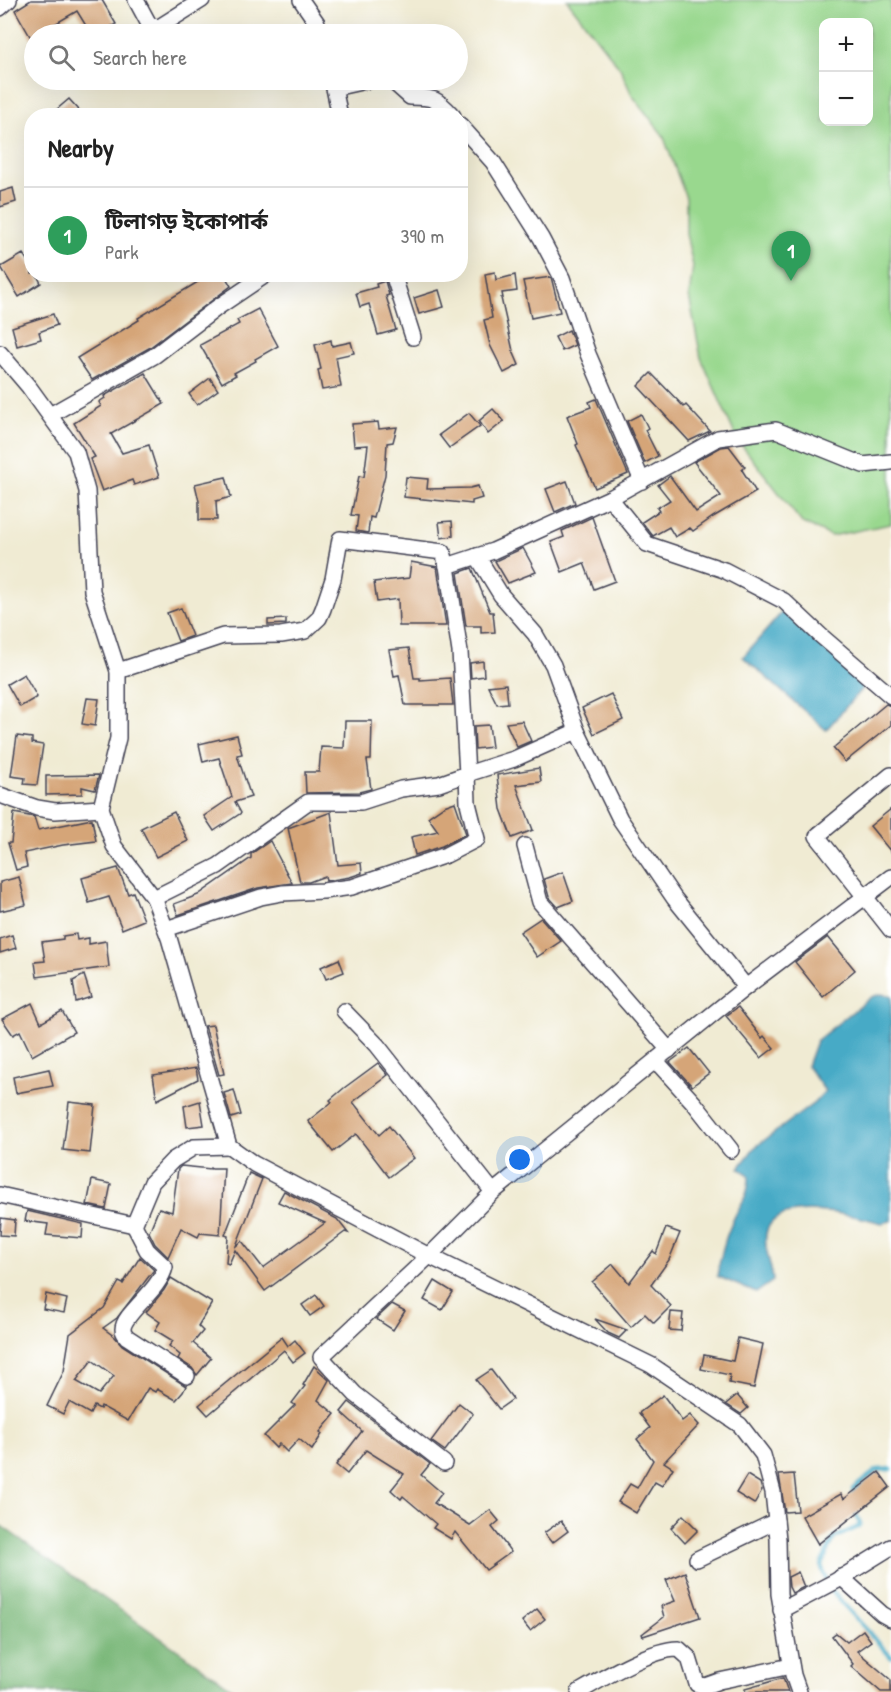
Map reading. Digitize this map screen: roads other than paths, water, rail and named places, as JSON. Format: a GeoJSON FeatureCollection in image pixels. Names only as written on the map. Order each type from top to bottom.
{"type":"FeatureCollection","features":[{"type":"Feature","properties":{"kind":"street"},"geometry":{"type":"LineString","coordinates":[[0,9],[9,0]]}},
{"type":"Feature","properties":{"kind":"street"},"geometry":{"type":"LineString","coordinates":[[136,0],[149,24]]}},
{"type":"Feature","properties":{"kind":"street"},"geometry":{"type":"LineString","coordinates":[[164,24],[202,0]]}},
{"type":"Feature","properties":{"kind":"street"},"geometry":{"type":"LineString","coordinates":[[301,0],[317,24]]}},
{"type":"Feature","properties":{"kind":"street"},"geometry":{"type":"LineString","coordinates":[[334,90],[338,108]]}},
{"type":"Feature","properties":{"kind":"street"},"geometry":{"type":"LineString","coordinates":[[402,90],[410,97],[432,98],[447,108]]}},
{"type":"Feature","properties":{"kind":"street"},"geometry":{"type":"LineString","coordinates":[[468,134],[493,162],[541,238],[562,278],[588,354],[642,481]]}},
{"type":"Feature","properties":{"kind":"street"},"geometry":{"type":"LineString","coordinates":[[50,415],[154,356],[255,282]]}},
{"type":"Feature","properties":{"kind":"street"},"geometry":{"type":"LineString","coordinates":[[396,282],[413,337]]}},
{"type":"Feature","properties":{"kind":"street"},"geometry":{"type":"LineString","coordinates":[[0,354],[29,387],[76,452],[87,491],[92,591],[118,671],[118,738],[102,808],[114,846],[153,898],[166,929],[229,1146]]}},
{"type":"Feature","properties":{"kind":"street"},"geometry":{"type":"LineString","coordinates":[[447,566],[493,551],[610,498],[718,438],[776,430],[863,465],[891,462]]}},
{"type":"Feature","properties":{"kind":"street"},"geometry":{"type":"LineString","coordinates":[[610,498],[647,544],[724,570],[784,601],[891,696]]}},
{"type":"Feature","properties":{"kind":"street"},"geometry":{"type":"LineString","coordinates":[[118,671],[222,636],[281,635],[305,631],[319,618],[333,579],[340,539],[443,552],[460,652],[468,803],[477,839],[446,855],[352,886],[261,897],[166,929]]}},
{"type":"Feature","properties":{"kind":"street"},"geometry":{"type":"LineString","coordinates":[[477,556],[501,595],[535,634],[553,665],[577,731],[620,819],[639,850],[674,898],[746,987]]}},
{"type":"Feature","properties":{"kind":"street"},"geometry":{"type":"LineString","coordinates":[[153,898],[218,866],[308,802],[361,802],[401,789],[439,784],[514,759],[577,731]]}},
{"type":"Feature","properties":{"kind":"street"},"geometry":{"type":"LineString","coordinates":[[891,775],[817,836],[891,930]]}},
{"type":"Feature","properties":{"kind":"street"},"geometry":{"type":"LineString","coordinates":[[0,795],[37,808],[55,811],[102,808]]}},
{"type":"Feature","properties":{"kind":"street"},"geometry":{"type":"LineString","coordinates":[[525,846],[540,902],[669,1050]]}},
{"type":"Feature","properties":{"kind":"street"},"geometry":{"type":"LineString","coordinates":[[444,1462],[382,1417],[355,1394],[321,1357],[494,1192],[746,987],[891,877]]}},
{"type":"Feature","properties":{"kind":"street"},"geometry":{"type":"LineString","coordinates":[[344,1011],[377,1045],[494,1192]]}},
{"type":"Feature","properties":{"kind":"street"},"geometry":{"type":"LineString","coordinates":[[656,1061],[694,1103],[731,1150]]}},
{"type":"Feature","properties":{"kind":"street"},"geometry":{"type":"LineString","coordinates":[[134,1225],[152,1182],[173,1160],[194,1147],[229,1146],[254,1164],[429,1256],[651,1365],[740,1425],[764,1455],[773,1492],[781,1610],[791,1666],[799,1692]]}},
{"type":"Feature","properties":{"kind":"street"},"geometry":{"type":"LineString","coordinates":[[0,1195],[134,1225],[147,1250],[165,1267],[163,1277],[130,1314],[123,1327],[123,1333],[187,1376]]}},
{"type":"Feature","properties":{"kind":"street"},"geometry":{"type":"LineString","coordinates":[[697,1559],[776,1521]]}},
{"type":"Feature","properties":{"kind":"street"},"geometry":{"type":"LineString","coordinates":[[781,1610],[891,1547]]}},
{"type":"Feature","properties":{"kind":"street"},"geometry":{"type":"LineString","coordinates":[[833,1582],[891,1619]]}},
{"type":"Feature","properties":{"kind":"street"},"geometry":{"type":"LineString","coordinates":[[579,1692],[667,1649],[679,1649],[689,1658],[697,1684],[705,1686],[791,1666]]}},
{"type":"Feature","properties":{"kind":"water"},"geometry":{"type":"Polygon","coordinates":[[[783,611],[866,684],[826,730],[743,657],[783,611]]]}},
{"type":"Feature","properties":{"kind":"water"},"geometry":{"type":"Polygon","coordinates":[[[881,994],[891,996],[891,1221],[882,1223],[838,1213],[802,1211],[786,1214],[774,1220],[767,1230],[766,1249],[773,1281],[756,1293],[717,1276],[726,1237],[749,1183],[749,1175],[739,1168],[754,1148],[814,1103],[825,1091],[807,1066],[816,1041],[871,997],[881,994]]]}},
{"type":"Feature","properties":{"kind":"waterway"},"geometry":{"type":"LineString","coordinates":[[853,1496],[853,1489],[877,1470],[891,1469]]}},
{"type":"Feature","properties":{"kind":"waterway"},"geometry":{"type":"LineString","coordinates":[[854,1510],[860,1523],[858,1527],[834,1538],[821,1565],[829,1588],[891,1657]]}},
{"type":"Feature","properties":{"kind":"place","name":"টিলাগড় ইকোপার্ক"},"geometry":{"type":"Point","coordinates":[791,281]}}]}
